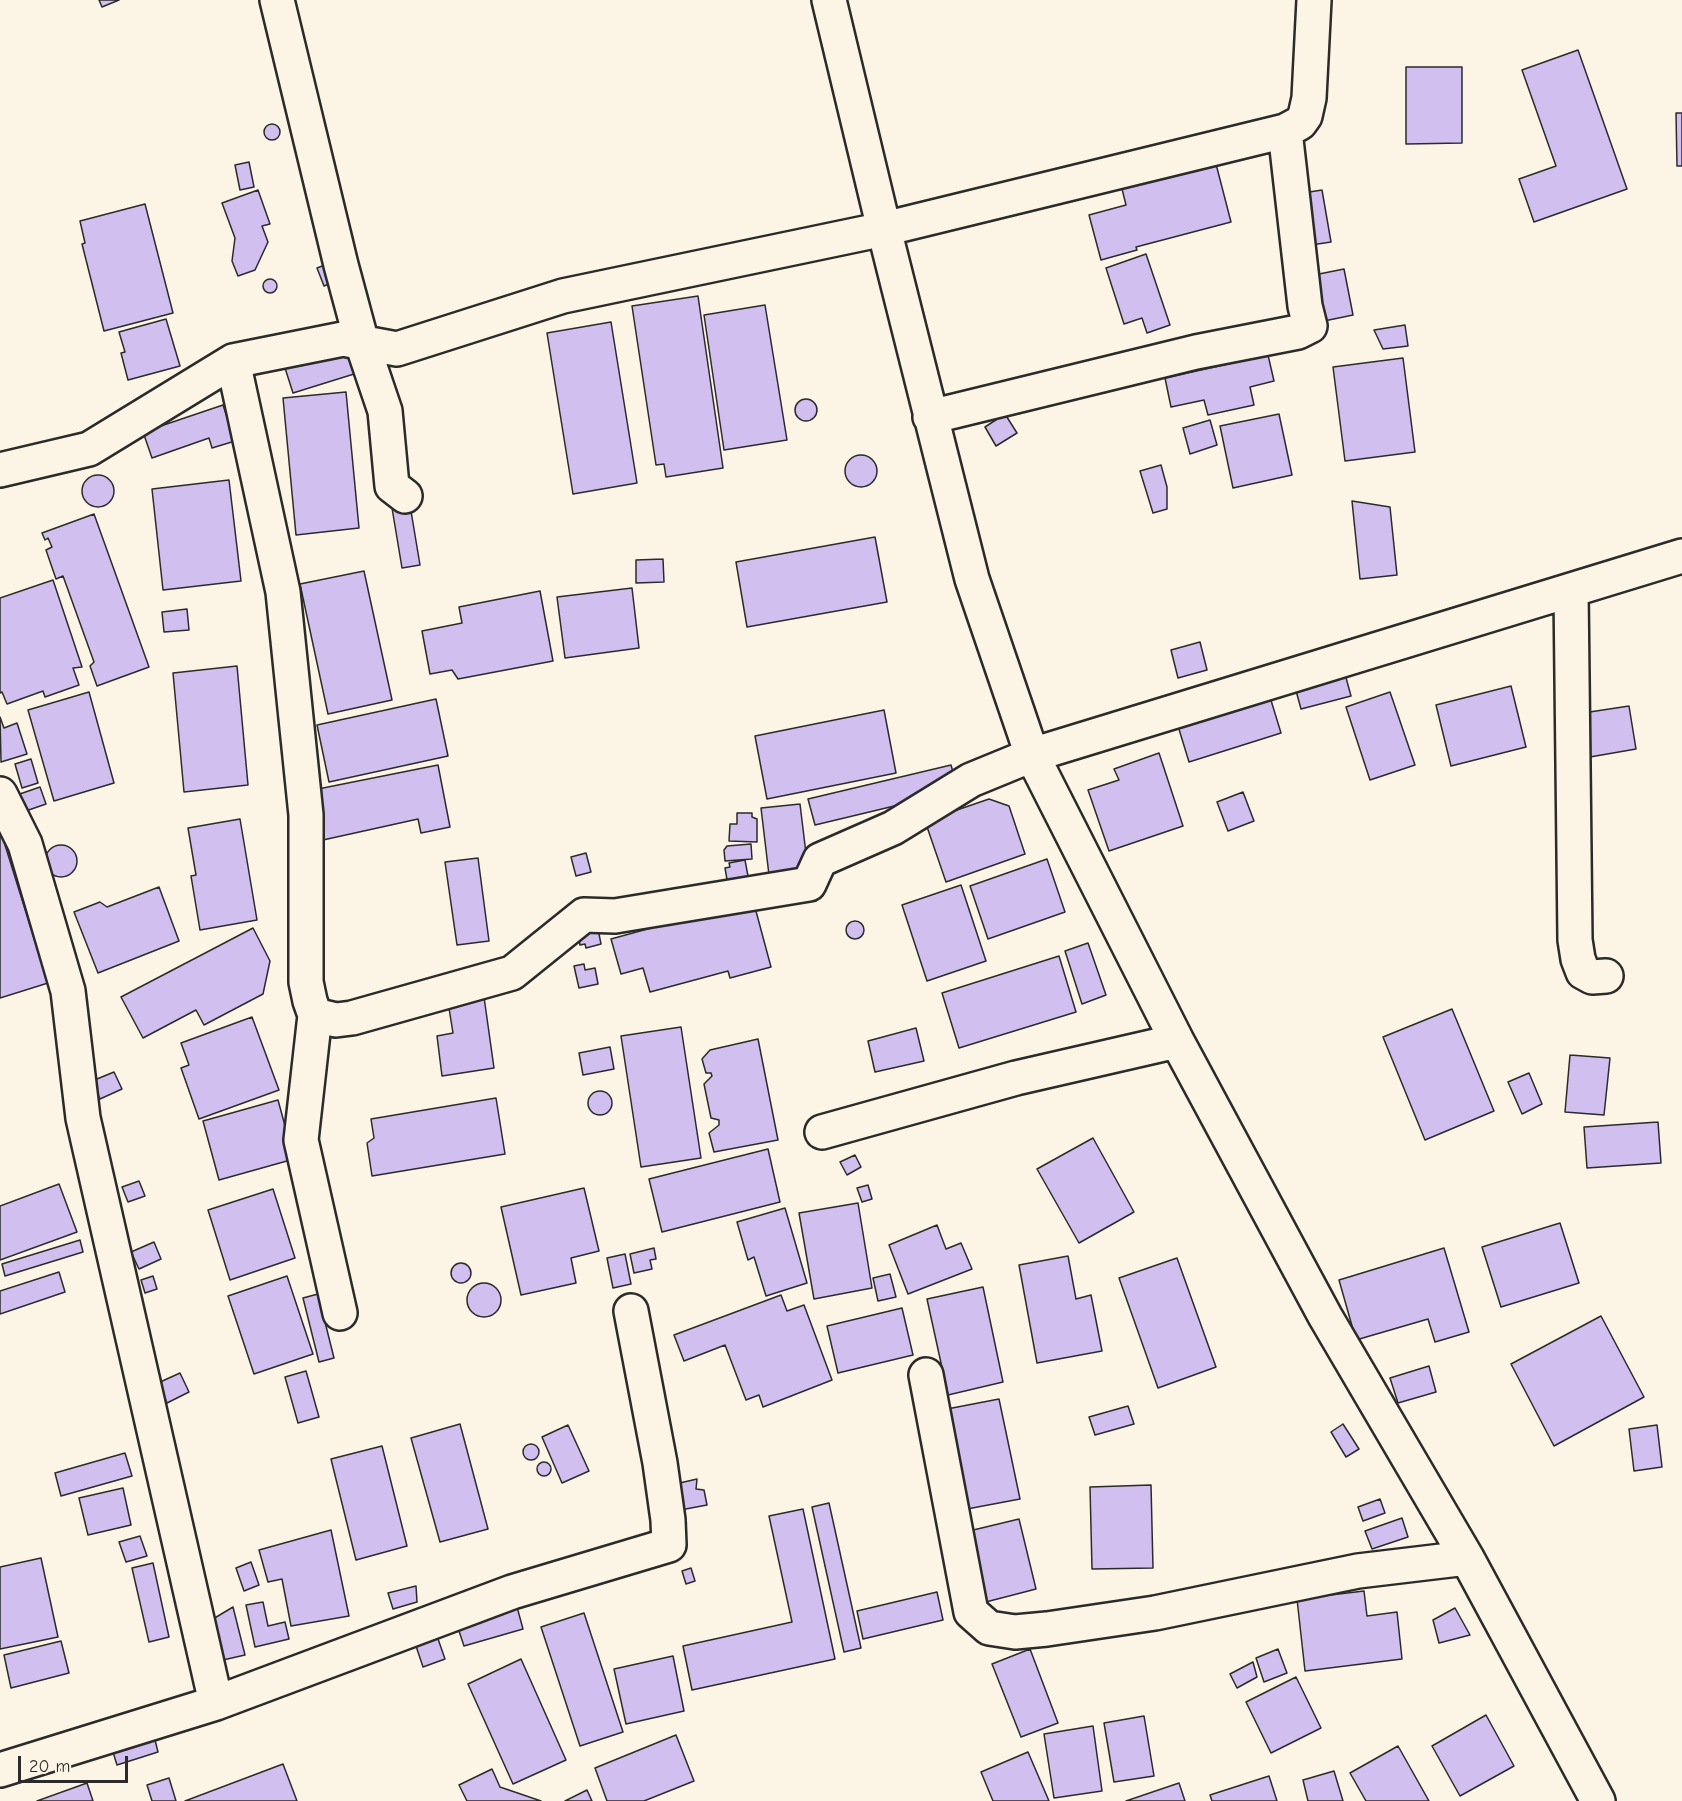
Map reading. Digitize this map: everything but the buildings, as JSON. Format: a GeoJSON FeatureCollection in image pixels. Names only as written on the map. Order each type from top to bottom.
{"type":"FeatureCollection","features":[{"type":"Feature","properties":{"kind":"street"},"geometry":{"type":"LineString","coordinates":[[277,0],[338,254],[362,343],[385,411],[392,486],[405,496]]}},
{"type":"Feature","properties":{"kind":"street"},"geometry":{"type":"LineString","coordinates":[[829,0],[930,417],[972,579],[1032,755],[1177,1041],[1325,1316],[1467,1558],[1598,1801]]}},
{"type":"Feature","properties":{"kind":"street"},"geometry":{"type":"LineString","coordinates":[[0,470],[89,449],[233,361],[344,339],[397,349],[563,296],[884,229],[1285,131],[1300,123],[1305,116],[1309,98],[1314,0]]}},
{"type":"Feature","properties":{"kind":"street"},"geometry":{"type":"LineString","coordinates":[[930,417],[1196,352],[1298,332],[1310,326],[1305,306],[1285,131]]}},
{"type":"Feature","properties":{"kind":"street"},"geometry":{"type":"LineString","coordinates":[[233,361],[283,592],[306,815],[306,982],[315,1015],[301,1140],[340,1313]]}},
{"type":"Feature","properties":{"kind":"street"},"geometry":{"type":"LineString","coordinates":[[315,1015],[336,1020],[352,1018],[512,973],[584,915],[615,916],[809,884],[820,860],[893,828],[971,780],[1032,755],[1682,556]]}},
{"type":"Feature","properties":{"kind":"street"},"geometry":{"type":"LineString","coordinates":[[1571,590],[1575,940],[1583,972],[1592,977],[1606,976]]}},
{"type":"Feature","properties":{"kind":"street"},"geometry":{"type":"LineString","coordinates":[[0,794],[25,844],[68,991],[83,1118],[216,1703]]}},
{"type":"Feature","properties":{"kind":"street"},"geometry":{"type":"LineString","coordinates":[[822,1132],[1016,1077],[1177,1041]]}},
{"type":"Feature","properties":{"kind":"street"},"geometry":{"type":"LineString","coordinates":[[0,1770],[216,1703],[512,1592],[669,1545],[660,1463],[631,1311]]}},
{"type":"Feature","properties":{"kind":"street"},"geometry":{"type":"LineString","coordinates":[[926,1375],[971,1612],[989,1628],[1016,1632],[1047,1629],[1155,1613],[1358,1571],[1467,1558]]}}]}
